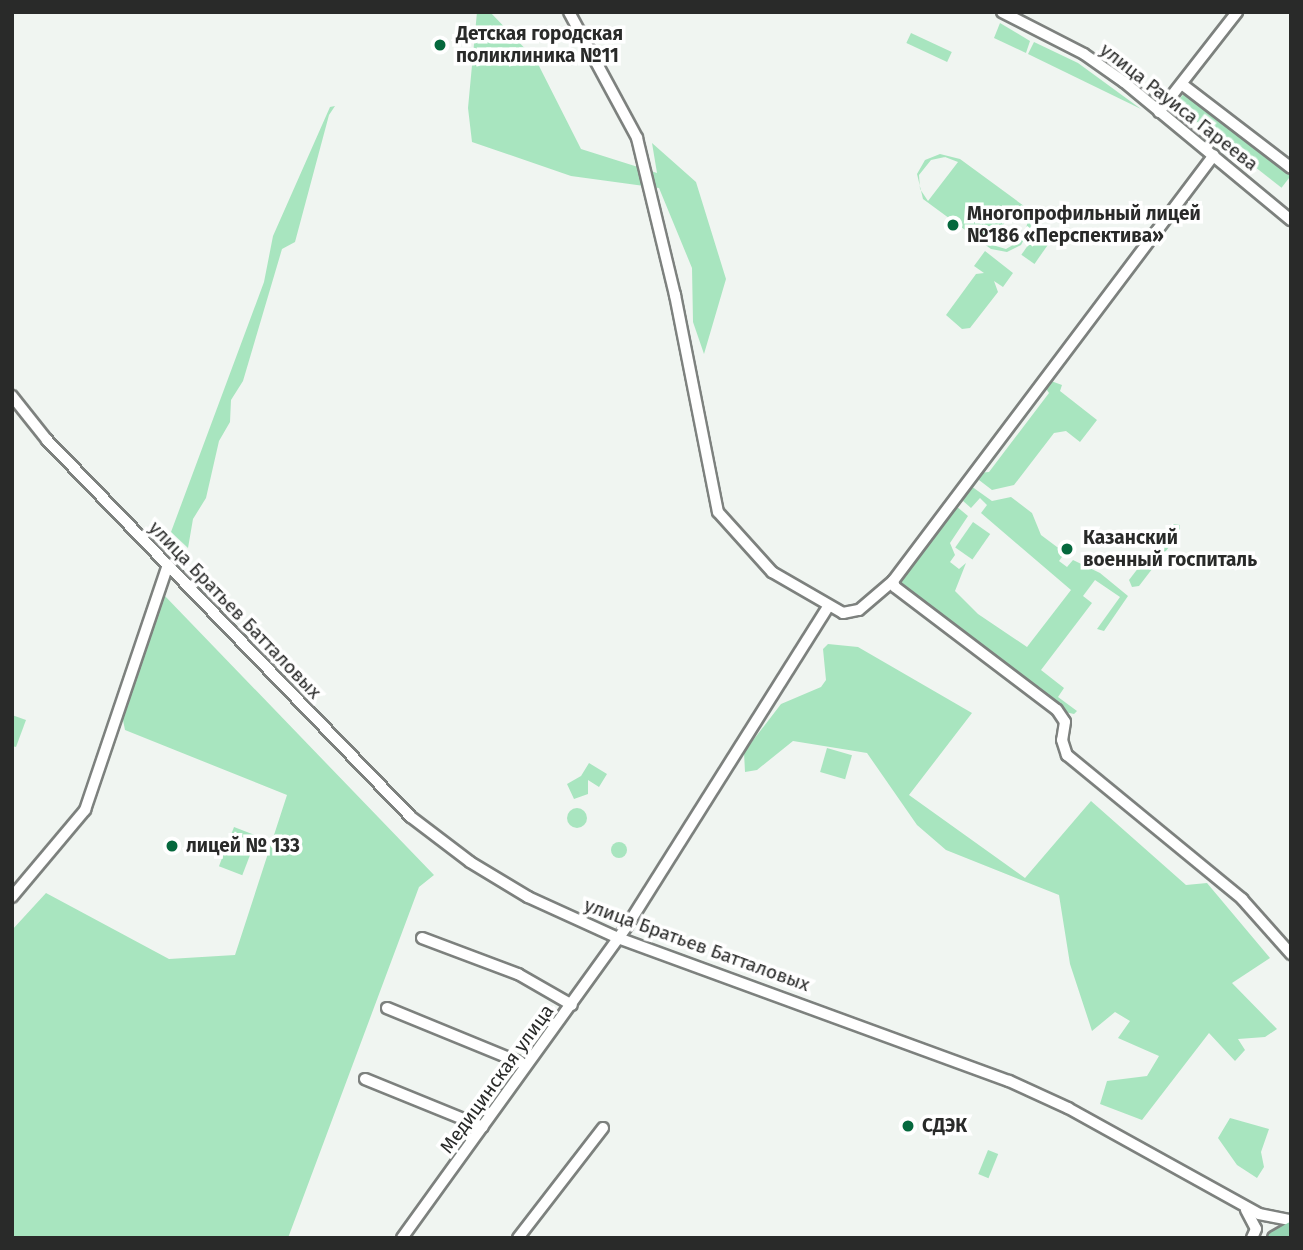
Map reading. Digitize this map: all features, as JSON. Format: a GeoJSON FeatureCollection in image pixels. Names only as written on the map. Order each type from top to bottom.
{"type":"FeatureCollection","features":[{"type":"Feature","properties":{"kind":"main road"},"geometry":{"type":"LineString","coordinates":[[1274,1238],[1291,1228]]}},
{"type":"Feature","properties":{"kind":"street"},"geometry":{"type":"LineString","coordinates":[[569,12],[637,138],[675,295],[718,512],[772,572],[828,607],[843,612],[859,610],[893,581],[1214,155]]}},
{"type":"Feature","properties":{"kind":"street","name":"улица Рауиса Гареева"},"geometry":{"type":"LineString","coordinates":[[1002,12],[1084,54],[1214,155],[1291,220]]}},
{"type":"Feature","properties":{"kind":"street"},"geometry":{"type":"LineString","coordinates":[[1225,12],[1230,23]]}},
{"type":"Feature","properties":{"kind":"street"},"geometry":{"type":"LineString","coordinates":[[1159,112],[1183,85],[1237,12]]}},
{"type":"Feature","properties":{"kind":"street"},"geometry":{"type":"LineString","coordinates":[[1183,85],[1291,168]]}},
{"type":"Feature","properties":{"kind":"street","name":"улица Братьев Батталовых"},"geometry":{"type":"LineString","coordinates":[[12,396],[47,440],[439,841],[528,897],[618,938],[883,1031],[1009,1081],[1118,1134],[1241,1205],[1291,1220]]}},
{"type":"Feature","properties":{"kind":"street"},"geometry":{"type":"LineString","coordinates":[[12,897],[85,810],[168,565]]}},
{"type":"Feature","properties":{"kind":"street"},"geometry":{"type":"LineString","coordinates":[[893,581],[898,590],[1057,710],[1065,722],[1062,740],[1067,755],[1242,899],[1291,954]]}},
{"type":"Feature","properties":{"kind":"street","name":"Медицинская улица"},"geometry":{"type":"LineString","coordinates":[[402,1238],[618,938],[828,607]]}},
{"type":"Feature","properties":{"kind":"street"},"geometry":{"type":"LineString","coordinates":[[422,938],[517,974],[572,1005]]}},
{"type":"Feature","properties":{"kind":"street"},"geometry":{"type":"LineString","coordinates":[[387,1008],[526,1065]]}},
{"type":"Feature","properties":{"kind":"street"},"geometry":{"type":"LineString","coordinates":[[365,1079],[483,1127]]}},
{"type":"Feature","properties":{"kind":"street"},"geometry":{"type":"LineString","coordinates":[[518,1238],[603,1128]]}},
{"type":"Feature","properties":{"kind":"street"},"geometry":{"type":"LineString","coordinates":[[1241,1205],[1254,1219],[1252,1238]]}},
{"type":"Feature","properties":{"kind":"green space"},"geometry":{"type":"Polygon","coordinates":[[[477,12],[490,12],[536,60],[581,149],[657,173],[652,143],[696,182],[726,279],[704,354],[693,322],[692,268],[659,188],[571,176],[472,142],[468,108],[477,12]]]}},
{"type":"Feature","properties":{"kind":"green space"},"geometry":{"type":"Polygon","coordinates":[[[1000,23],[1030,41],[1026,53],[994,38],[1000,23]]]}},
{"type":"Feature","properties":{"kind":"green space"},"geometry":{"type":"Polygon","coordinates":[[[911,33],[952,52],[947,62],[906,43],[911,33]]]}},
{"type":"Feature","properties":{"kind":"green space"},"geometry":{"type":"Polygon","coordinates":[[[1034,42],[1078,63],[1141,109],[1028,54],[1034,42]]]}},
{"type":"Feature","properties":{"kind":"green space"},"geometry":{"type":"Polygon","coordinates":[[[1185,92],[1291,175],[1282,188],[1175,105],[1185,92]]]}},
{"type":"Feature","properties":{"kind":"green space"},"geometry":{"type":"Polygon","coordinates":[[[335,106],[329,115],[295,242],[282,249],[243,381],[231,400],[230,422],[219,441],[206,498],[193,519],[188,548],[171,532],[264,282],[273,236],[330,107],[335,106]]]}},
{"type":"Feature","properties":{"kind":"green space"},"geometry":{"type":"Polygon","coordinates":[[[940,154],[960,159],[1024,206],[1031,226],[1021,245],[1007,252],[991,249],[923,199],[921,190],[928,201],[958,162],[945,157],[931,160],[919,175],[920,185],[917,174],[925,160],[940,154]],[[1018,205],[989,244],[1006,249],[1023,239],[1028,221],[1018,205]]]}},
{"type":"Feature","properties":{"kind":"green space"},"geometry":{"type":"Polygon","coordinates":[[[1038,231],[1051,240],[1034,264],[1021,255],[1038,231]]]}},
{"type":"Feature","properties":{"kind":"green space"},"geometry":{"type":"Polygon","coordinates":[[[985,251],[1013,273],[1003,287],[994,281],[998,292],[970,328],[962,329],[946,315],[976,274],[984,273],[974,266],[985,251]]]}},
{"type":"Feature","properties":{"kind":"green space"},"geometry":{"type":"Polygon","coordinates":[[[1051,381],[1062,385],[1060,391],[1097,420],[1080,442],[1066,431],[1054,433],[1014,485],[992,490],[979,480],[978,473],[989,472],[1049,393],[1045,387],[1051,381]]]}},
{"type":"Feature","properties":{"kind":"green space"},"geometry":{"type":"Polygon","coordinates":[[[971,486],[992,501],[1011,497],[1032,513],[1041,535],[1065,553],[1059,561],[1067,567],[1073,560],[1100,573],[1128,596],[1104,631],[1097,629],[1120,597],[1095,580],[1083,596],[1092,603],[1041,670],[1064,688],[1058,697],[1077,711],[1074,714],[1065,712],[902,585],[901,576],[956,506],[968,516],[950,543],[955,555],[950,562],[959,569],[966,563],[955,591],[978,614],[1027,647],[1071,590],[981,513],[987,505],[980,498],[971,508],[962,500],[971,486]]]}},
{"type":"Feature","properties":{"kind":"green space"},"geometry":{"type":"Polygon","coordinates":[[[973,522],[990,534],[972,559],[955,547],[973,522]]]}},
{"type":"Feature","properties":{"kind":"green space"},"geometry":{"type":"Polygon","coordinates":[[[1172,524],[1180,525],[1179,534],[1139,586],[1132,587],[1129,580],[1172,524]]]}},
{"type":"Feature","properties":{"kind":"green space"},"geometry":{"type":"Polygon","coordinates":[[[163,594],[434,875],[419,887],[288,1238],[12,1238],[12,930],[46,893],[169,959],[235,955],[287,795],[125,730],[122,715],[163,594]]]}},
{"type":"Feature","properties":{"kind":"green space"},"geometry":{"type":"Polygon","coordinates":[[[828,644],[858,647],[972,713],[909,795],[1025,878],[1091,801],[1186,885],[1207,883],[1270,958],[1232,983],[1277,1029],[1265,1037],[1238,1039],[1245,1050],[1235,1061],[1209,1033],[1142,1120],[1100,1104],[1107,1081],[1147,1076],[1159,1056],[1118,1038],[1130,1021],[1115,1012],[1092,1031],[1070,964],[1059,895],[946,850],[917,825],[867,753],[793,741],[757,770],[745,772],[744,752],[781,704],[821,687],[826,680],[823,649],[828,644]]]}},
{"type":"Feature","properties":{"kind":"green space"},"geometry":{"type":"Polygon","coordinates":[[[12,715],[26,720],[16,747],[12,746],[12,715]]]}},
{"type":"Feature","properties":{"kind":"green space"},"geometry":{"type":"Polygon","coordinates":[[[827,748],[852,755],[845,779],[820,772],[827,748]]]}},
{"type":"Feature","properties":{"kind":"green space"},"geometry":{"type":"Polygon","coordinates":[[[589,763],[607,774],[599,787],[588,780],[588,794],[574,799],[567,784],[581,776],[589,763]]]}},
{"type":"Feature","properties":{"kind":"green space"},"geometry":{"type":"Polygon","coordinates":[[[577,808],[584,811],[587,818],[584,825],[577,828],[570,825],[567,818],[570,811],[577,808]]]}},
{"type":"Feature","properties":{"kind":"green space"},"geometry":{"type":"Polygon","coordinates":[[[234,827],[257,836],[242,875],[219,866],[234,827]]]}},
{"type":"Feature","properties":{"kind":"green space"},"geometry":{"type":"Polygon","coordinates":[[[619,842],[625,844],[625,856],[619,858],[613,856],[611,850],[613,844],[619,842]]]}},
{"type":"Feature","properties":{"kind":"green space"},"geometry":{"type":"Polygon","coordinates":[[[1230,1118],[1269,1129],[1261,1152],[1264,1167],[1257,1178],[1237,1165],[1218,1138],[1230,1118]]]}},
{"type":"Feature","properties":{"kind":"green space"},"geometry":{"type":"Polygon","coordinates":[[[988,1150],[998,1154],[988,1178],[978,1174],[988,1150]]]}},
{"type":"Feature","properties":{"kind":"place","name":"Детская городская поликлиника №11"},"geometry":{"type":"Point","coordinates":[440,45]}},
{"type":"Feature","properties":{"kind":"place","name":"Многопрофильный лицей №186 «Перспектива»"},"geometry":{"type":"Point","coordinates":[953,225]}},
{"type":"Feature","properties":{"kind":"place","name":"Казанский военный госпиталь"},"geometry":{"type":"Point","coordinates":[1067,549]}},
{"type":"Feature","properties":{"kind":"place","name":"лицей № 133"},"geometry":{"type":"Point","coordinates":[172,846]}},
{"type":"Feature","properties":{"kind":"place","name":"СДЭК"},"geometry":{"type":"Point","coordinates":[908,1126]}}]}
